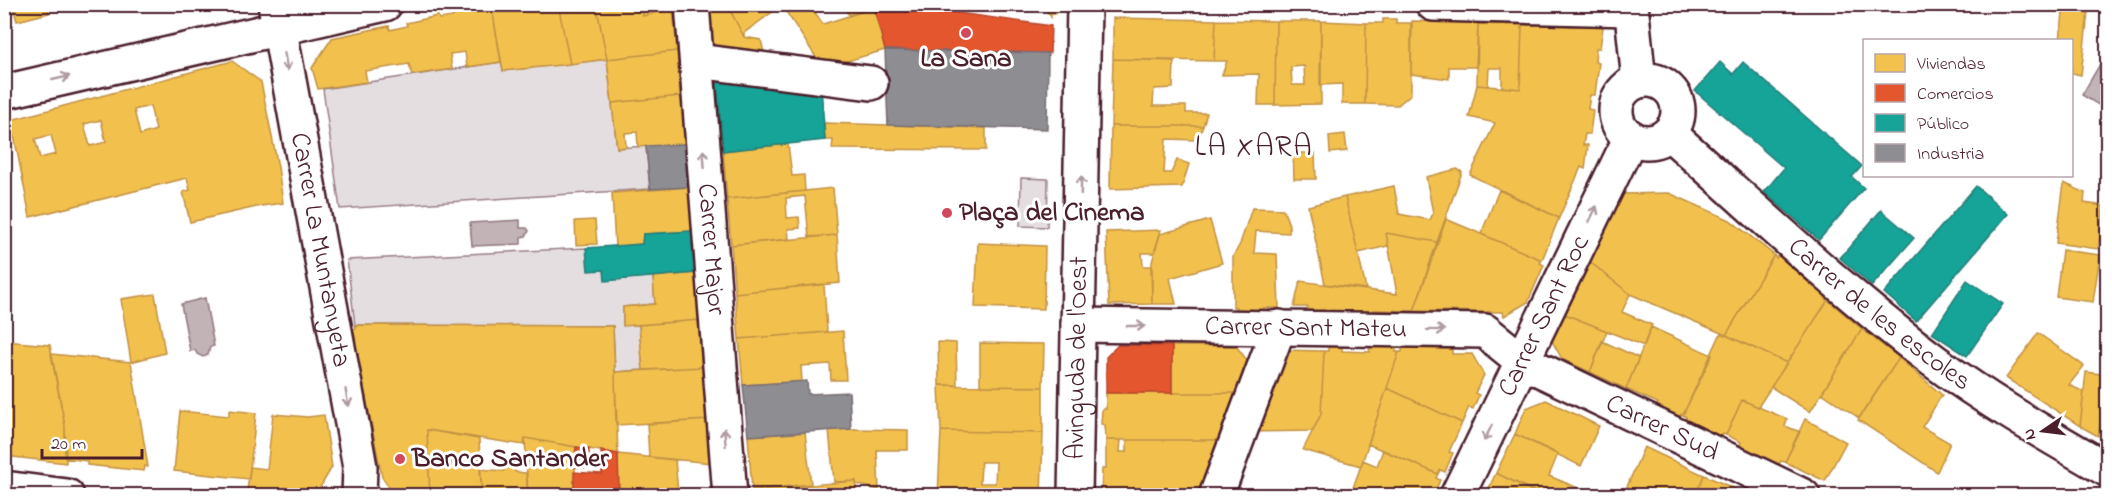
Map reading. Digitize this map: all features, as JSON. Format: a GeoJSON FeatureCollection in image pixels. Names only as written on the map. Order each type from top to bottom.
{"type":"FeatureCollection","features":[{"type":"Feature","properties":{"kind":"street"},"geometry":{"type":"LineString","coordinates":[[4,92],[277,16],[385,4]]}},
{"type":"Feature","properties":{"kind":"street","name":"Carrer Major"},"geometry":{"type":"LineString","coordinates":[[692,4],[730,495]]}},
{"type":"Feature","properties":{"kind":"street","name":"Avinguda de l'Oest"},"geometry":{"type":"LineString","coordinates":[[1075,495],[1084,4]]}},
{"type":"Feature","properties":{"kind":"street"},"geometry":{"type":"LineString","coordinates":[[1433,4],[1631,7],[1639,81]]}},
{"type":"Feature","properties":{"kind":"street","name":"Carrer La Muntanyeta"},"geometry":{"type":"LineString","coordinates":[[277,16],[360,467],[360,495]]}},
{"type":"Feature","properties":{"kind":"street"},"geometry":{"type":"LineString","coordinates":[[697,61],[871,83]]}},
{"type":"Feature","properties":{"kind":"street"},"geometry":{"type":"LineString","coordinates":[[1649,80],[1659,82],[1674,95],[1678,105],[1678,115],[1669,133],[1661,139],[1650,142],[1631,137],[1623,130],[1618,122],[1616,111],[1622,92],[1629,85],[1649,80]]}},
{"type":"Feature","properties":{"kind":"street","name":"Carrer de les escoles"},"geometry":{"type":"LineString","coordinates":[[1669,133],[1870,310],[1935,362],[2017,417],[2108,470]]}},
{"type":"Feature","properties":{"kind":"street","name":"Carrer Sant Roc"},"geometry":{"type":"LineString","coordinates":[[1457,495],[1631,137]]}},
{"type":"Feature","properties":{"kind":"street","name":"Carrer Sant Mateu"},"geometry":{"type":"LineString","coordinates":[[1078,325],[1485,331],[1522,361]]}},
{"type":"Feature","properties":{"kind":"street"},"geometry":{"type":"LineString","coordinates":[[1216,495],[1279,327]]}},
{"type":"Feature","properties":{"kind":"street","name":"Carrer Sud"},"geometry":{"type":"LineString","coordinates":[[1522,361],[1803,495]]}},
{"type":"Feature","properties":{"kind":"street"},"geometry":{"type":"LineString","coordinates":[[4,488],[67,495]]}},
{"type":"Feature","properties":{"kind":"shaded area"},"geometry":{"type":"Polygon","coordinates":[[[2107,52],[2107,110],[2082,95],[2107,52]]]}},
{"type":"Feature","properties":{"kind":"shaded area"},"geometry":{"type":"Polygon","coordinates":[[[607,59],[617,148],[646,146],[650,189],[340,209],[323,89],[501,62],[503,71],[607,59]]]}},
{"type":"Feature","properties":{"kind":"shaded area"},"geometry":{"type":"Polygon","coordinates":[[[1021,178],[1048,179],[1047,227],[1020,226],[1021,178]]]}},
{"type":"Feature","properties":{"kind":"shaded area"},"geometry":{"type":"Polygon","coordinates":[[[520,220],[520,228],[527,228],[529,231],[526,236],[521,237],[521,244],[472,246],[470,223],[520,220]]]}},
{"type":"Feature","properties":{"kind":"shaded area"},"geometry":{"type":"Polygon","coordinates":[[[586,248],[604,270],[653,277],[655,304],[623,307],[623,325],[639,325],[643,370],[615,372],[613,326],[355,325],[347,260],[586,248]]]}},
{"type":"Feature","properties":{"kind":"shaded area"},"geometry":{"type":"Polygon","coordinates":[[[205,298],[214,346],[210,347],[208,355],[203,357],[195,350],[190,351],[181,304],[205,298]]]}},
{"type":"Feature","properties":{"kind":"building: Viviendas"},"geometry":{"type":"Polygon","coordinates":[[[12,4],[47,4],[49,13],[17,21],[12,4]]]}},
{"type":"Feature","properties":{"kind":"building: Viviendas"},"geometry":{"type":"Polygon","coordinates":[[[501,4],[558,4],[570,64],[503,71],[492,9],[501,4]]]}},
{"type":"Feature","properties":{"kind":"building: Viviendas"},"geometry":{"type":"Polygon","coordinates":[[[558,4],[596,4],[607,59],[570,64],[558,4]]]}},
{"type":"Feature","properties":{"kind":"building: Viviendas"},"geometry":{"type":"Polygon","coordinates":[[[596,4],[641,4],[643,16],[673,8],[677,51],[607,59],[596,4]]]}},
{"type":"Feature","properties":{"kind":"building: Viviendas"},"geometry":{"type":"Polygon","coordinates":[[[641,4],[673,4],[673,8],[643,16],[641,4]]]}},
{"type":"Feature","properties":{"kind":"building: Viviendas"},"geometry":{"type":"Polygon","coordinates":[[[705,4],[725,4],[744,37],[761,40],[765,57],[713,53],[705,4]]]}},
{"type":"Feature","properties":{"kind":"building: Viviendas"},"geometry":{"type":"Polygon","coordinates":[[[725,4],[782,5],[744,33],[744,37],[725,4]]]}},
{"type":"Feature","properties":{"kind":"building: Viviendas"},"geometry":{"type":"Polygon","coordinates":[[[781,4],[809,4],[823,24],[874,8],[885,50],[823,68],[781,4]]]}},
{"type":"Feature","properties":{"kind":"building: Viviendas"},"geometry":{"type":"Polygon","coordinates":[[[841,4],[872,4],[874,8],[849,15],[841,4]]]}},
{"type":"Feature","properties":{"kind":"building: Viviendas"},"geometry":{"type":"Polygon","coordinates":[[[1042,4],[1055,4],[1055,14],[1051,14],[1051,17],[1042,4]]]}},
{"type":"Feature","properties":{"kind":"building: Viviendas"},"geometry":{"type":"Polygon","coordinates":[[[2064,4],[2089,4],[2081,75],[2073,73],[2073,39],[2060,39],[2064,4]]]}},
{"type":"Feature","properties":{"kind":"building: Viviendas"},"geometry":{"type":"Polygon","coordinates":[[[473,9],[473,13],[492,9],[501,62],[467,67],[465,52],[450,54],[452,69],[412,75],[409,64],[365,71],[367,82],[318,89],[312,68],[332,38],[389,26],[390,30],[407,26],[406,23],[438,16],[439,19],[453,17],[452,13],[473,9]]]}},
{"type":"Feature","properties":{"kind":"building: Viviendas"},"geometry":{"type":"Polygon","coordinates":[[[1113,18],[1216,20],[1214,61],[1113,59],[1113,18]]]}},
{"type":"Feature","properties":{"kind":"building: Viviendas"},"geometry":{"type":"Polygon","coordinates":[[[1383,19],[1396,19],[1396,23],[1411,23],[1411,94],[1398,105],[1365,104],[1366,23],[1383,23],[1383,19]]]}},
{"type":"Feature","properties":{"kind":"building: Viviendas"},"geometry":{"type":"Polygon","coordinates":[[[1216,20],[1276,21],[1275,105],[1258,105],[1259,74],[1222,75],[1227,61],[1214,61],[1216,20]]]}},
{"type":"Feature","properties":{"kind":"building: Viviendas"},"geometry":{"type":"Polygon","coordinates":[[[1276,21],[1321,21],[1321,104],[1275,105],[1276,21]],[[1304,66],[1291,67],[1292,85],[1305,85],[1304,66]]]}},
{"type":"Feature","properties":{"kind":"building: Viviendas"},"geometry":{"type":"Polygon","coordinates":[[[1321,21],[1366,23],[1365,104],[1342,104],[1342,84],[1320,85],[1321,21]]]}},
{"type":"Feature","properties":{"kind":"building: Viviendas"},"geometry":{"type":"Polygon","coordinates":[[[1412,21],[1478,23],[1476,67],[1449,67],[1449,79],[1411,74],[1412,21]]]}},
{"type":"Feature","properties":{"kind":"building: Viviendas"},"geometry":{"type":"Polygon","coordinates":[[[1539,23],[1570,23],[1569,26],[1584,26],[1584,23],[1599,24],[1603,27],[1600,48],[1596,48],[1595,62],[1599,63],[1595,95],[1590,95],[1588,109],[1593,110],[1590,134],[1585,134],[1583,145],[1588,145],[1585,169],[1581,167],[1559,218],[1470,175],[1495,123],[1469,117],[1477,85],[1520,89],[1522,25],[1539,25],[1539,23]]]}},
{"type":"Feature","properties":{"kind":"building: Viviendas"},"geometry":{"type":"Polygon","coordinates":[[[1478,24],[1522,25],[1520,89],[1502,87],[1502,68],[1489,68],[1488,86],[1477,85],[1478,24]]]}},
{"type":"Feature","properties":{"kind":"building: Viviendas"},"geometry":{"type":"Polygon","coordinates":[[[677,51],[680,96],[612,103],[607,59],[677,51]]]}},
{"type":"Feature","properties":{"kind":"building: Viviendas"},"geometry":{"type":"Polygon","coordinates":[[[1113,59],[1174,61],[1173,88],[1154,89],[1153,106],[1186,106],[1186,113],[1207,113],[1203,126],[1111,126],[1113,59]]]}},
{"type":"Feature","properties":{"kind":"building: Viviendas"},"geometry":{"type":"Polygon","coordinates":[[[232,61],[261,82],[283,203],[190,222],[183,192],[190,190],[187,178],[30,217],[11,120],[232,61]],[[150,106],[134,110],[140,135],[156,130],[150,106]],[[101,120],[84,124],[90,146],[106,142],[101,120]],[[51,135],[35,139],[40,158],[56,154],[51,135]]]}},
{"type":"Feature","properties":{"kind":"building: Viviendas"},"geometry":{"type":"Polygon","coordinates":[[[680,96],[681,99],[686,98],[688,120],[683,121],[685,144],[638,147],[637,132],[625,133],[626,147],[617,148],[612,103],[680,96]]]}},
{"type":"Feature","properties":{"kind":"building: Viviendas"},"geometry":{"type":"Polygon","coordinates":[[[824,123],[986,128],[986,150],[832,149],[833,140],[825,140],[824,123]]]}},
{"type":"Feature","properties":{"kind":"building: Viviendas"},"geometry":{"type":"Polygon","coordinates":[[[1111,126],[1203,126],[1198,140],[1166,139],[1164,173],[1171,173],[1177,160],[1189,164],[1182,187],[1110,189],[1111,126]]]}},
{"type":"Feature","properties":{"kind":"building: Viviendas"},"geometry":{"type":"Polygon","coordinates":[[[1345,134],[1347,151],[1330,153],[1329,136],[1345,134]]]}},
{"type":"Feature","properties":{"kind":"building: Viviendas"},"geometry":{"type":"Polygon","coordinates":[[[788,144],[792,176],[804,175],[805,191],[727,199],[723,151],[788,144]]]}},
{"type":"Feature","properties":{"kind":"building: Viviendas"},"geometry":{"type":"Polygon","coordinates":[[[1293,153],[1315,153],[1316,179],[1294,179],[1293,153]]]}},
{"type":"Feature","properties":{"kind":"building: Viviendas"},"geometry":{"type":"Polygon","coordinates":[[[1457,169],[1462,172],[1437,242],[1386,233],[1388,246],[1358,253],[1345,197],[1394,186],[1399,214],[1430,220],[1433,213],[1426,177],[1457,169]]]}},
{"type":"Feature","properties":{"kind":"building: Viviendas"},"geometry":{"type":"Polygon","coordinates":[[[2064,183],[2085,193],[2084,203],[2104,206],[2098,249],[2056,243],[2064,183]]]}},
{"type":"Feature","properties":{"kind":"building: Viviendas"},"geometry":{"type":"Polygon","coordinates":[[[689,187],[692,231],[643,234],[642,244],[615,247],[612,193],[689,187]]]}},
{"type":"Feature","properties":{"kind":"building: Viviendas"},"geometry":{"type":"Polygon","coordinates":[[[833,188],[837,235],[809,237],[805,196],[786,198],[787,218],[799,217],[800,228],[788,229],[789,239],[731,245],[727,199],[833,188]]]}},
{"type":"Feature","properties":{"kind":"building: Viviendas"},"geometry":{"type":"Polygon","coordinates":[[[1499,190],[1559,218],[1542,260],[1481,234],[1499,190]]]}},
{"type":"Feature","properties":{"kind":"building: Viviendas"},"geometry":{"type":"Polygon","coordinates":[[[1669,193],[1730,220],[1774,255],[1726,335],[1630,294],[1590,262],[1622,194],[1669,193]]]}},
{"type":"Feature","properties":{"kind":"building: Viviendas"},"geometry":{"type":"Polygon","coordinates":[[[1345,197],[1366,289],[1325,284],[1308,206],[1345,197]]]}},
{"type":"Feature","properties":{"kind":"building: Viviendas"},"geometry":{"type":"Polygon","coordinates":[[[1252,208],[1283,209],[1289,225],[1289,233],[1256,231],[1254,253],[1277,254],[1279,308],[1263,308],[1262,312],[1236,311],[1236,307],[1233,307],[1233,257],[1240,244],[1252,208]]]}},
{"type":"Feature","properties":{"kind":"building: Viviendas"},"geometry":{"type":"Polygon","coordinates":[[[1446,219],[1542,260],[1540,263],[1544,265],[1528,302],[1504,316],[1503,312],[1414,311],[1446,219]]]}},
{"type":"Feature","properties":{"kind":"building: Viviendas"},"geometry":{"type":"Polygon","coordinates":[[[595,220],[597,244],[576,245],[575,221],[595,220]]]}},
{"type":"Feature","properties":{"kind":"building: Viviendas"},"geometry":{"type":"Polygon","coordinates":[[[1210,220],[1222,263],[1170,278],[1176,304],[1152,304],[1152,262],[1160,234],[1210,220]]]}},
{"type":"Feature","properties":{"kind":"building: Viviendas"},"geometry":{"type":"Polygon","coordinates":[[[1161,230],[1154,253],[1142,253],[1143,266],[1151,266],[1152,304],[1109,305],[1106,232],[1161,230]]]}},
{"type":"Feature","properties":{"kind":"building: Viviendas"},"geometry":{"type":"Polygon","coordinates":[[[1386,233],[1437,242],[1414,311],[1374,310],[1373,313],[1349,311],[1348,313],[1321,310],[1320,313],[1307,310],[1308,307],[1294,307],[1300,281],[1397,294],[1386,233]]]}},
{"type":"Feature","properties":{"kind":"building: Viviendas"},"geometry":{"type":"Polygon","coordinates":[[[837,235],[840,283],[735,293],[731,245],[837,235]]]}},
{"type":"Feature","properties":{"kind":"building: Viviendas"},"geometry":{"type":"Polygon","coordinates":[[[978,243],[1045,246],[1044,309],[975,307],[978,243]]]}},
{"type":"Feature","properties":{"kind":"building: Viviendas"},"geometry":{"type":"Polygon","coordinates":[[[2062,250],[2100,255],[2093,302],[2056,297],[2062,250]]]}},
{"type":"Feature","properties":{"kind":"building: Viviendas"},"geometry":{"type":"Polygon","coordinates":[[[1774,255],[1776,258],[1779,255],[1827,295],[1825,298],[1828,300],[1787,363],[1726,335],[1774,255]]]}},
{"type":"Feature","properties":{"kind":"building: Viviendas"},"geometry":{"type":"Polygon","coordinates":[[[1590,262],[1630,294],[1622,312],[1652,325],[1644,346],[1565,314],[1590,262]]]}},
{"type":"Feature","properties":{"kind":"building: Viviendas"},"geometry":{"type":"Polygon","coordinates":[[[696,273],[700,320],[623,326],[623,307],[655,304],[653,277],[696,273]]]}},
{"type":"Feature","properties":{"kind":"building: Viviendas"},"geometry":{"type":"Polygon","coordinates":[[[824,284],[827,332],[739,339],[735,293],[824,284]]]}},
{"type":"Feature","properties":{"kind":"building: Viviendas"},"geometry":{"type":"Polygon","coordinates":[[[155,294],[165,353],[131,362],[121,299],[155,294]]]}},
{"type":"Feature","properties":{"kind":"building: Viviendas"},"geometry":{"type":"Polygon","coordinates":[[[1828,300],[1862,329],[1810,412],[1771,387],[1828,300]]]}},
{"type":"Feature","properties":{"kind":"building: Viviendas"},"geometry":{"type":"Polygon","coordinates":[[[1565,314],[1607,331],[1590,372],[1562,359],[1552,341],[1565,314]]]}},
{"type":"Feature","properties":{"kind":"building: Viviendas"},"geometry":{"type":"Polygon","coordinates":[[[700,320],[704,367],[643,370],[639,325],[700,320]]]}},
{"type":"Feature","properties":{"kind":"building: Viviendas"},"geometry":{"type":"Polygon","coordinates":[[[355,325],[613,326],[618,454],[525,438],[524,445],[427,430],[430,496],[395,496],[382,477],[352,329],[356,329],[355,325]]]}},
{"type":"Feature","properties":{"kind":"building: Viviendas"},"geometry":{"type":"Polygon","coordinates":[[[1651,327],[1712,355],[1680,417],[1656,406],[1658,403],[1626,389],[1651,327]]]}},
{"type":"Feature","properties":{"kind":"building: Viviendas"},"geometry":{"type":"Polygon","coordinates":[[[1862,329],[1899,358],[1859,418],[1822,393],[1862,329]]]}},
{"type":"Feature","properties":{"kind":"building: Viviendas"},"geometry":{"type":"Polygon","coordinates":[[[843,331],[846,380],[831,380],[830,364],[801,366],[802,382],[743,385],[739,339],[843,331]]]}},
{"type":"Feature","properties":{"kind":"building: Viviendas"},"geometry":{"type":"Polygon","coordinates":[[[1721,333],[1787,363],[1758,407],[1742,400],[1726,435],[1723,434],[1721,437],[1685,420],[1686,417],[1683,415],[1721,333]]]}},
{"type":"Feature","properties":{"kind":"building: Viviendas"},"geometry":{"type":"Polygon","coordinates":[[[2038,333],[2084,366],[2069,385],[2084,392],[2080,426],[2006,378],[2038,333]]]}},
{"type":"Feature","properties":{"kind":"building: Viviendas"},"geometry":{"type":"Polygon","coordinates":[[[4,341],[50,345],[65,426],[66,463],[4,456],[4,341]]]}},
{"type":"Feature","properties":{"kind":"building: Viviendas"},"geometry":{"type":"Polygon","coordinates":[[[1602,341],[1639,358],[1626,389],[1590,372],[1602,341]]]}},
{"type":"Feature","properties":{"kind":"building: Viviendas"},"geometry":{"type":"Polygon","coordinates":[[[938,342],[956,343],[957,385],[939,385],[938,342]]]}},
{"type":"Feature","properties":{"kind":"building: Viviendas"},"geometry":{"type":"Polygon","coordinates":[[[980,343],[1044,344],[1043,387],[980,386],[980,343]]]}},
{"type":"Feature","properties":{"kind":"building: Viviendas"},"geometry":{"type":"Polygon","coordinates":[[[1172,346],[1236,346],[1250,364],[1239,393],[1172,393],[1172,346]]]}},
{"type":"Feature","properties":{"kind":"building: Viviendas"},"geometry":{"type":"Polygon","coordinates":[[[1328,346],[1342,346],[1342,351],[1370,352],[1369,347],[1396,347],[1396,352],[1399,352],[1361,466],[1303,450],[1321,414],[1324,351],[1328,351],[1328,346]]]}},
{"type":"Feature","properties":{"kind":"building: Viviendas"},"geometry":{"type":"Polygon","coordinates":[[[1402,348],[1452,349],[1452,354],[1472,354],[1484,375],[1475,393],[1479,395],[1473,409],[1469,407],[1462,423],[1387,388],[1402,348]]]}},
{"type":"Feature","properties":{"kind":"building: Viviendas"},"geometry":{"type":"Polygon","coordinates":[[[1277,350],[1324,351],[1321,414],[1313,431],[1248,432],[1277,350]]]}},
{"type":"Feature","properties":{"kind":"building: Viviendas"},"geometry":{"type":"Polygon","coordinates":[[[51,354],[131,362],[148,467],[145,466],[144,471],[87,465],[87,461],[65,458],[65,426],[51,354]]]}},
{"type":"Feature","properties":{"kind":"building: Viviendas"},"geometry":{"type":"Polygon","coordinates":[[[1899,358],[1942,395],[1922,427],[1950,443],[1937,472],[1858,420],[1899,358]]]}},
{"type":"Feature","properties":{"kind":"building: Viviendas"},"geometry":{"type":"Polygon","coordinates":[[[704,367],[709,420],[616,425],[615,372],[704,367]]]}},
{"type":"Feature","properties":{"kind":"building: Viviendas"},"geometry":{"type":"Polygon","coordinates":[[[2086,372],[2108,375],[2108,402],[2105,402],[2098,436],[2080,426],[2086,372]]]}},
{"type":"Feature","properties":{"kind":"building: Viviendas"},"geometry":{"type":"Polygon","coordinates":[[[939,385],[1043,387],[1043,433],[941,431],[939,385]]]}},
{"type":"Feature","properties":{"kind":"building: Viviendas"},"geometry":{"type":"Polygon","coordinates":[[[1387,388],[1462,423],[1449,452],[1453,453],[1445,472],[1440,470],[1438,474],[1368,444],[1387,388]]]}},
{"type":"Feature","properties":{"kind":"building: Viviendas"},"geometry":{"type":"Polygon","coordinates":[[[1106,393],[1239,393],[1222,440],[1106,440],[1105,425],[1101,424],[1102,409],[1106,409],[1106,393]]]}},
{"type":"Feature","properties":{"kind":"building: Viviendas"},"geometry":{"type":"Polygon","coordinates":[[[1546,400],[1599,426],[1581,466],[1515,434],[1526,408],[1546,400]]]}},
{"type":"Feature","properties":{"kind":"building: Viviendas"},"geometry":{"type":"Polygon","coordinates":[[[1742,400],[1787,419],[1785,426],[1800,432],[1785,462],[1781,461],[1779,464],[1739,446],[1741,442],[1726,435],[1742,400]]]}},
{"type":"Feature","properties":{"kind":"building: Viviendas"},"geometry":{"type":"Polygon","coordinates":[[[229,410],[256,413],[249,479],[174,471],[180,411],[229,416],[229,410]]]}},
{"type":"Feature","properties":{"kind":"building: Viviendas"},"geometry":{"type":"Polygon","coordinates":[[[273,414],[308,417],[324,415],[332,467],[315,496],[278,496],[247,491],[250,467],[267,469],[273,414]]]}},
{"type":"Feature","properties":{"kind":"building: Viviendas"},"geometry":{"type":"Polygon","coordinates":[[[1805,419],[1846,442],[1825,481],[1785,462],[1805,419]]]}},
{"type":"Feature","properties":{"kind":"building: Viviendas"},"geometry":{"type":"Polygon","coordinates":[[[709,420],[712,463],[649,457],[647,424],[709,420]]]}},
{"type":"Feature","properties":{"kind":"building: Viviendas"},"geometry":{"type":"Polygon","coordinates":[[[427,430],[479,439],[482,496],[430,496],[427,430]]]}},
{"type":"Feature","properties":{"kind":"building: Viviendas"},"geometry":{"type":"Polygon","coordinates":[[[829,430],[908,430],[908,450],[877,450],[879,490],[856,484],[856,481],[834,482],[829,430]]]}},
{"type":"Feature","properties":{"kind":"building: Viviendas"},"geometry":{"type":"Polygon","coordinates":[[[941,431],[1043,433],[1041,496],[938,496],[941,431]],[[981,462],[980,483],[995,483],[996,462],[981,462]]]}},
{"type":"Feature","properties":{"kind":"building: Viviendas"},"geometry":{"type":"Polygon","coordinates":[[[805,432],[811,484],[752,490],[748,436],[805,432]]]}},
{"type":"Feature","properties":{"kind":"building: Viviendas"},"geometry":{"type":"Polygon","coordinates":[[[1515,434],[1558,454],[1549,476],[1578,488],[1574,496],[1542,496],[1496,473],[1515,434]]]}},
{"type":"Feature","properties":{"kind":"building: Viviendas"},"geometry":{"type":"Polygon","coordinates":[[[525,438],[576,447],[574,496],[528,496],[525,438]]]}},
{"type":"Feature","properties":{"kind":"building: Viviendas"},"geometry":{"type":"Polygon","coordinates":[[[1106,440],[1121,440],[1120,452],[1127,452],[1127,440],[1222,440],[1203,496],[1101,496],[1102,469],[1106,469],[1106,440]]]}},
{"type":"Feature","properties":{"kind":"building: Viviendas"},"geometry":{"type":"Polygon","coordinates":[[[1644,447],[1704,475],[1695,496],[1623,496],[1644,447]]]}},
{"type":"Feature","properties":{"kind":"building: Viviendas"},"geometry":{"type":"Polygon","coordinates":[[[1383,450],[1438,474],[1436,478],[1440,480],[1433,496],[1350,496],[1363,460],[1377,466],[1383,450]]]}},
{"type":"Feature","properties":{"kind":"building: Viviendas"},"geometry":{"type":"Polygon","coordinates":[[[618,454],[675,460],[678,492],[717,491],[717,496],[619,496],[618,454]]]}},
{"type":"Feature","properties":{"kind":"building: Viviendas"},"geometry":{"type":"Polygon","coordinates":[[[504,463],[516,463],[515,472],[526,473],[528,496],[482,496],[480,469],[504,471],[504,463]]]}},
{"type":"Feature","properties":{"kind":"building: Viviendas"},"geometry":{"type":"Polygon","coordinates":[[[1496,473],[1542,495],[1485,496],[1496,473]]]}},
{"type":"Feature","properties":{"kind":"building: Viviendas"},"geometry":{"type":"Polygon","coordinates":[[[1704,475],[1735,489],[1750,496],[1695,496],[1704,475]]]}},
{"type":"Feature","properties":{"kind":"building: Viviendas"},"geometry":{"type":"Polygon","coordinates":[[[856,481],[857,496],[753,496],[752,490],[856,481]]]}},
{"type":"Feature","properties":{"kind":"building: Comercios","name":"La Sana"},"geometry":{"type":"Polygon","coordinates":[[[908,6],[1051,26],[1050,53],[885,50],[874,8],[908,6]]]}},
{"type":"Feature","properties":{"kind":"building: Comercios"},"geometry":{"type":"Polygon","coordinates":[[[1118,345],[1172,346],[1172,393],[1106,393],[1106,357],[1118,345]]]}},
{"type":"Feature","properties":{"kind":"building: Comercios"},"geometry":{"type":"Polygon","coordinates":[[[576,447],[589,449],[589,468],[574,467],[576,447]]]}},
{"type":"Feature","properties":{"kind":"building: Comercios"},"geometry":{"type":"Polygon","coordinates":[[[601,451],[618,454],[619,496],[574,496],[574,472],[602,474],[601,451]]]}},
{"type":"Feature","properties":{"kind":"building: Público"},"geometry":{"type":"Polygon","coordinates":[[[1720,62],[1733,74],[1743,62],[1862,166],[1852,177],[1864,188],[1819,240],[1764,192],[1784,168],[1695,91],[1720,62]]]}},
{"type":"Feature","properties":{"kind":"building: Público"},"geometry":{"type":"Polygon","coordinates":[[[727,76],[821,86],[825,140],[723,151],[717,84],[727,76]]]}},
{"type":"Feature","properties":{"kind":"building: Público"},"geometry":{"type":"Polygon","coordinates":[[[1976,186],[2008,214],[1916,321],[1884,293],[1976,186]]]}},
{"type":"Feature","properties":{"kind":"building: Público"},"geometry":{"type":"Polygon","coordinates":[[[1881,210],[1914,238],[1872,286],[1840,258],[1881,210]]]}},
{"type":"Feature","properties":{"kind":"building: Público"},"geometry":{"type":"Polygon","coordinates":[[[692,231],[696,273],[605,281],[604,270],[588,271],[586,248],[642,244],[643,234],[692,231]]]}},
{"type":"Feature","properties":{"kind":"building: Público"},"geometry":{"type":"Polygon","coordinates":[[[1967,280],[2003,304],[1967,356],[1932,333],[1967,280]]]}},
{"type":"Feature","properties":{"kind":"building: Industria"},"geometry":{"type":"Polygon","coordinates":[[[885,50],[1048,53],[1047,129],[888,125],[885,50]]]}},
{"type":"Feature","properties":{"kind":"building: Industria"},"geometry":{"type":"Polygon","coordinates":[[[685,144],[689,187],[650,189],[646,146],[685,144]]]}},
{"type":"Feature","properties":{"kind":"building: Industria"},"geometry":{"type":"Polygon","coordinates":[[[807,381],[808,394],[849,392],[851,429],[748,436],[743,385],[807,381]]]}},
{"type":"Feature","properties":{"kind":"place","name":"La Sana"},"geometry":{"type":"Point","coordinates":[966,33]}},
{"type":"Feature","properties":{"kind":"place","name":"Plaça del Cinema"},"geometry":{"type":"Point","coordinates":[947,213]}},
{"type":"Feature","properties":{"kind":"place","name":"Banco Santander"},"geometry":{"type":"Point","coordinates":[400,459]}},
{"type":"Feature","properties":{"kind":"district","name":"LA XARA"},"geometry":{"type":"Point","coordinates":[1254,148]}}]}
